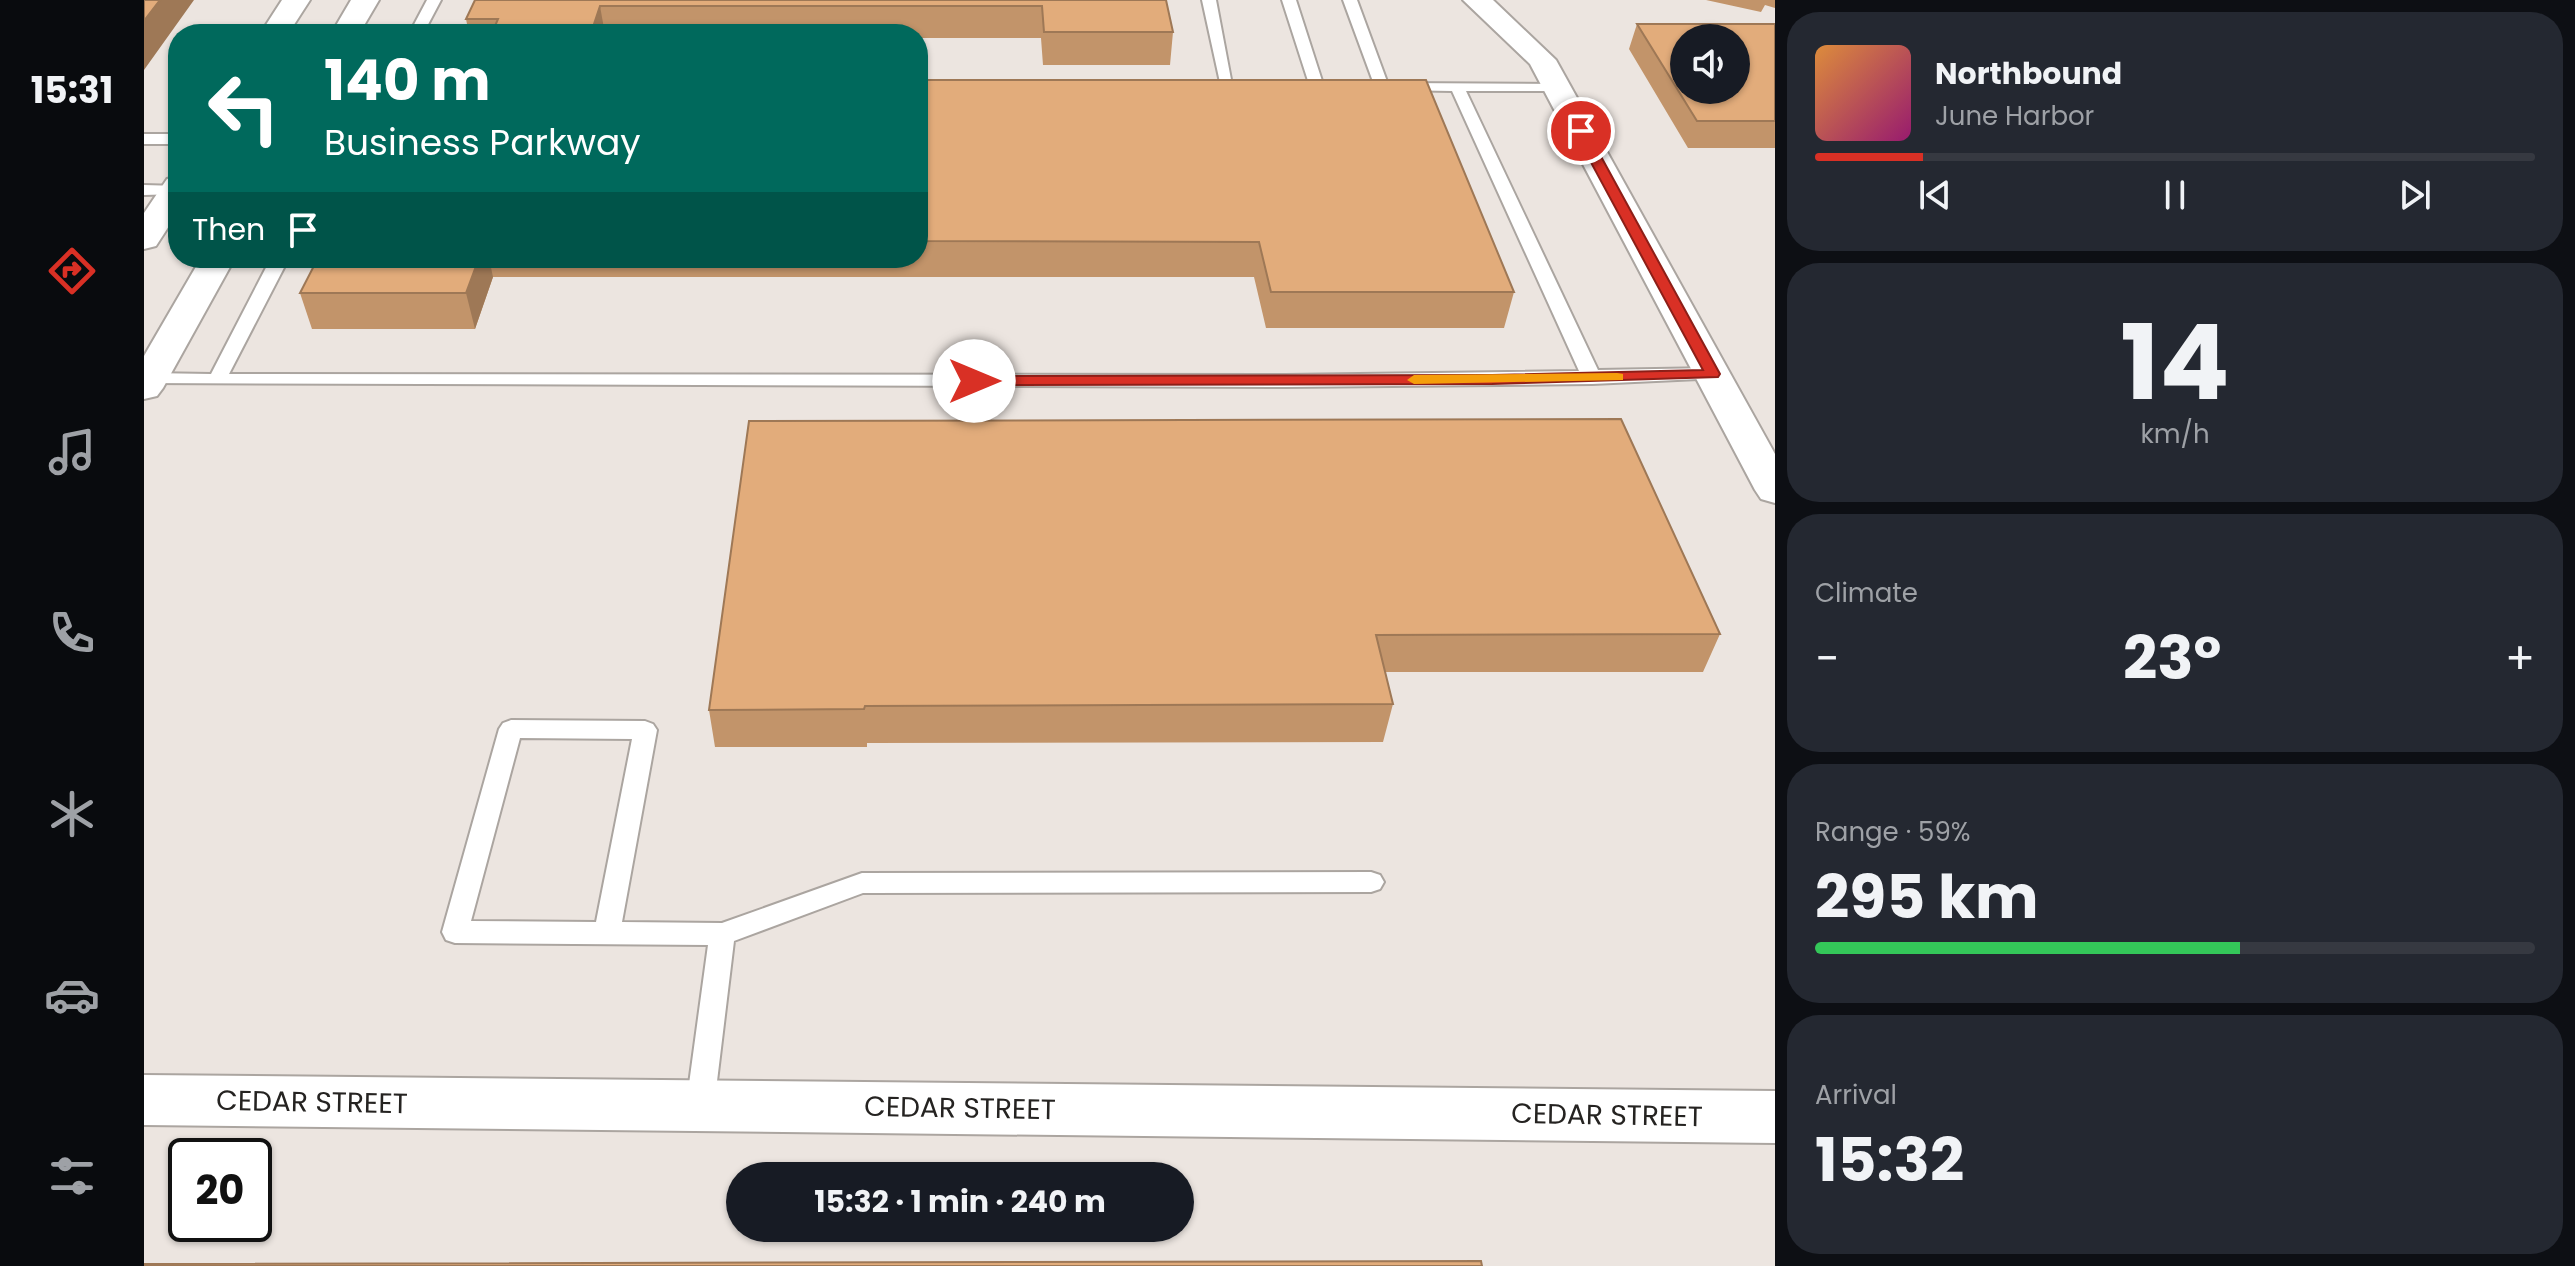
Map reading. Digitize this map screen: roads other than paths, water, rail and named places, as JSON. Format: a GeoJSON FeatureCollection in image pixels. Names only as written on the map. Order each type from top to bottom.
{"type":"FeatureCollection","features":[{"type":"Feature","properties":{"kind":"street"},"geometry":{"type":"LineString","coordinates":[[280,24],[296,0]]}},
{"type":"Feature","properties":{"kind":"street"},"geometry":{"type":"LineString","coordinates":[[351,24],[365,0]]}},
{"type":"Feature","properties":{"kind":"street"},"geometry":{"type":"LineString","coordinates":[[1477,0],[1542,60],[1775,490]]}},
{"type":"Feature","properties":{"kind":"street"},"geometry":{"type":"LineString","coordinates":[[144,239],[166,189]]}},
{"type":"Feature","properties":{"kind":"street"},"geometry":{"type":"LineString","coordinates":[[146,384],[212,268]]}},
{"type":"Feature","properties":{"kind":"street","name":"CEDAR STREET"},"geometry":{"type":"LineString","coordinates":[[144,1100],[1775,1117]]}},
{"type":"Feature","properties":{"kind":"lane"},"geometry":{"type":"LineString","coordinates":[[421,24],[434,0]]}},
{"type":"Feature","properties":{"kind":"lane"},"geometry":{"type":"LineString","coordinates":[[1209,0],[1227,87]]}},
{"type":"Feature","properties":{"kind":"lane"},"geometry":{"type":"LineString","coordinates":[[1289,0],[1316,87]]}},
{"type":"Feature","properties":{"kind":"lane"},"geometry":{"type":"LineString","coordinates":[[1350,0],[1375,87],[1557,87]]}},
{"type":"Feature","properties":{"kind":"lane"},"geometry":{"type":"LineString","coordinates":[[1457,87],[1592,378]]}},
{"type":"Feature","properties":{"kind":"lane"},"geometry":{"type":"LineString","coordinates":[[144,139],[168,139]]}},
{"type":"Feature","properties":{"kind":"lane"},"geometry":{"type":"LineString","coordinates":[[217,379],[275,268]]}},
{"type":"Feature","properties":{"kind":"lane"},"geometry":{"type":"LineString","coordinates":[[146,384],[217,379],[1592,378],[1713,374]]}},
{"type":"Feature","properties":{"kind":"lane"},"geometry":{"type":"LineString","coordinates":[[607,933],[645,730],[511,729],[455,932],[722,934],[862,883],[1371,882]]}},
{"type":"Feature","properties":{"kind":"lane"},"geometry":{"type":"LineString","coordinates":[[700,1106],[722,934]]}}]}
